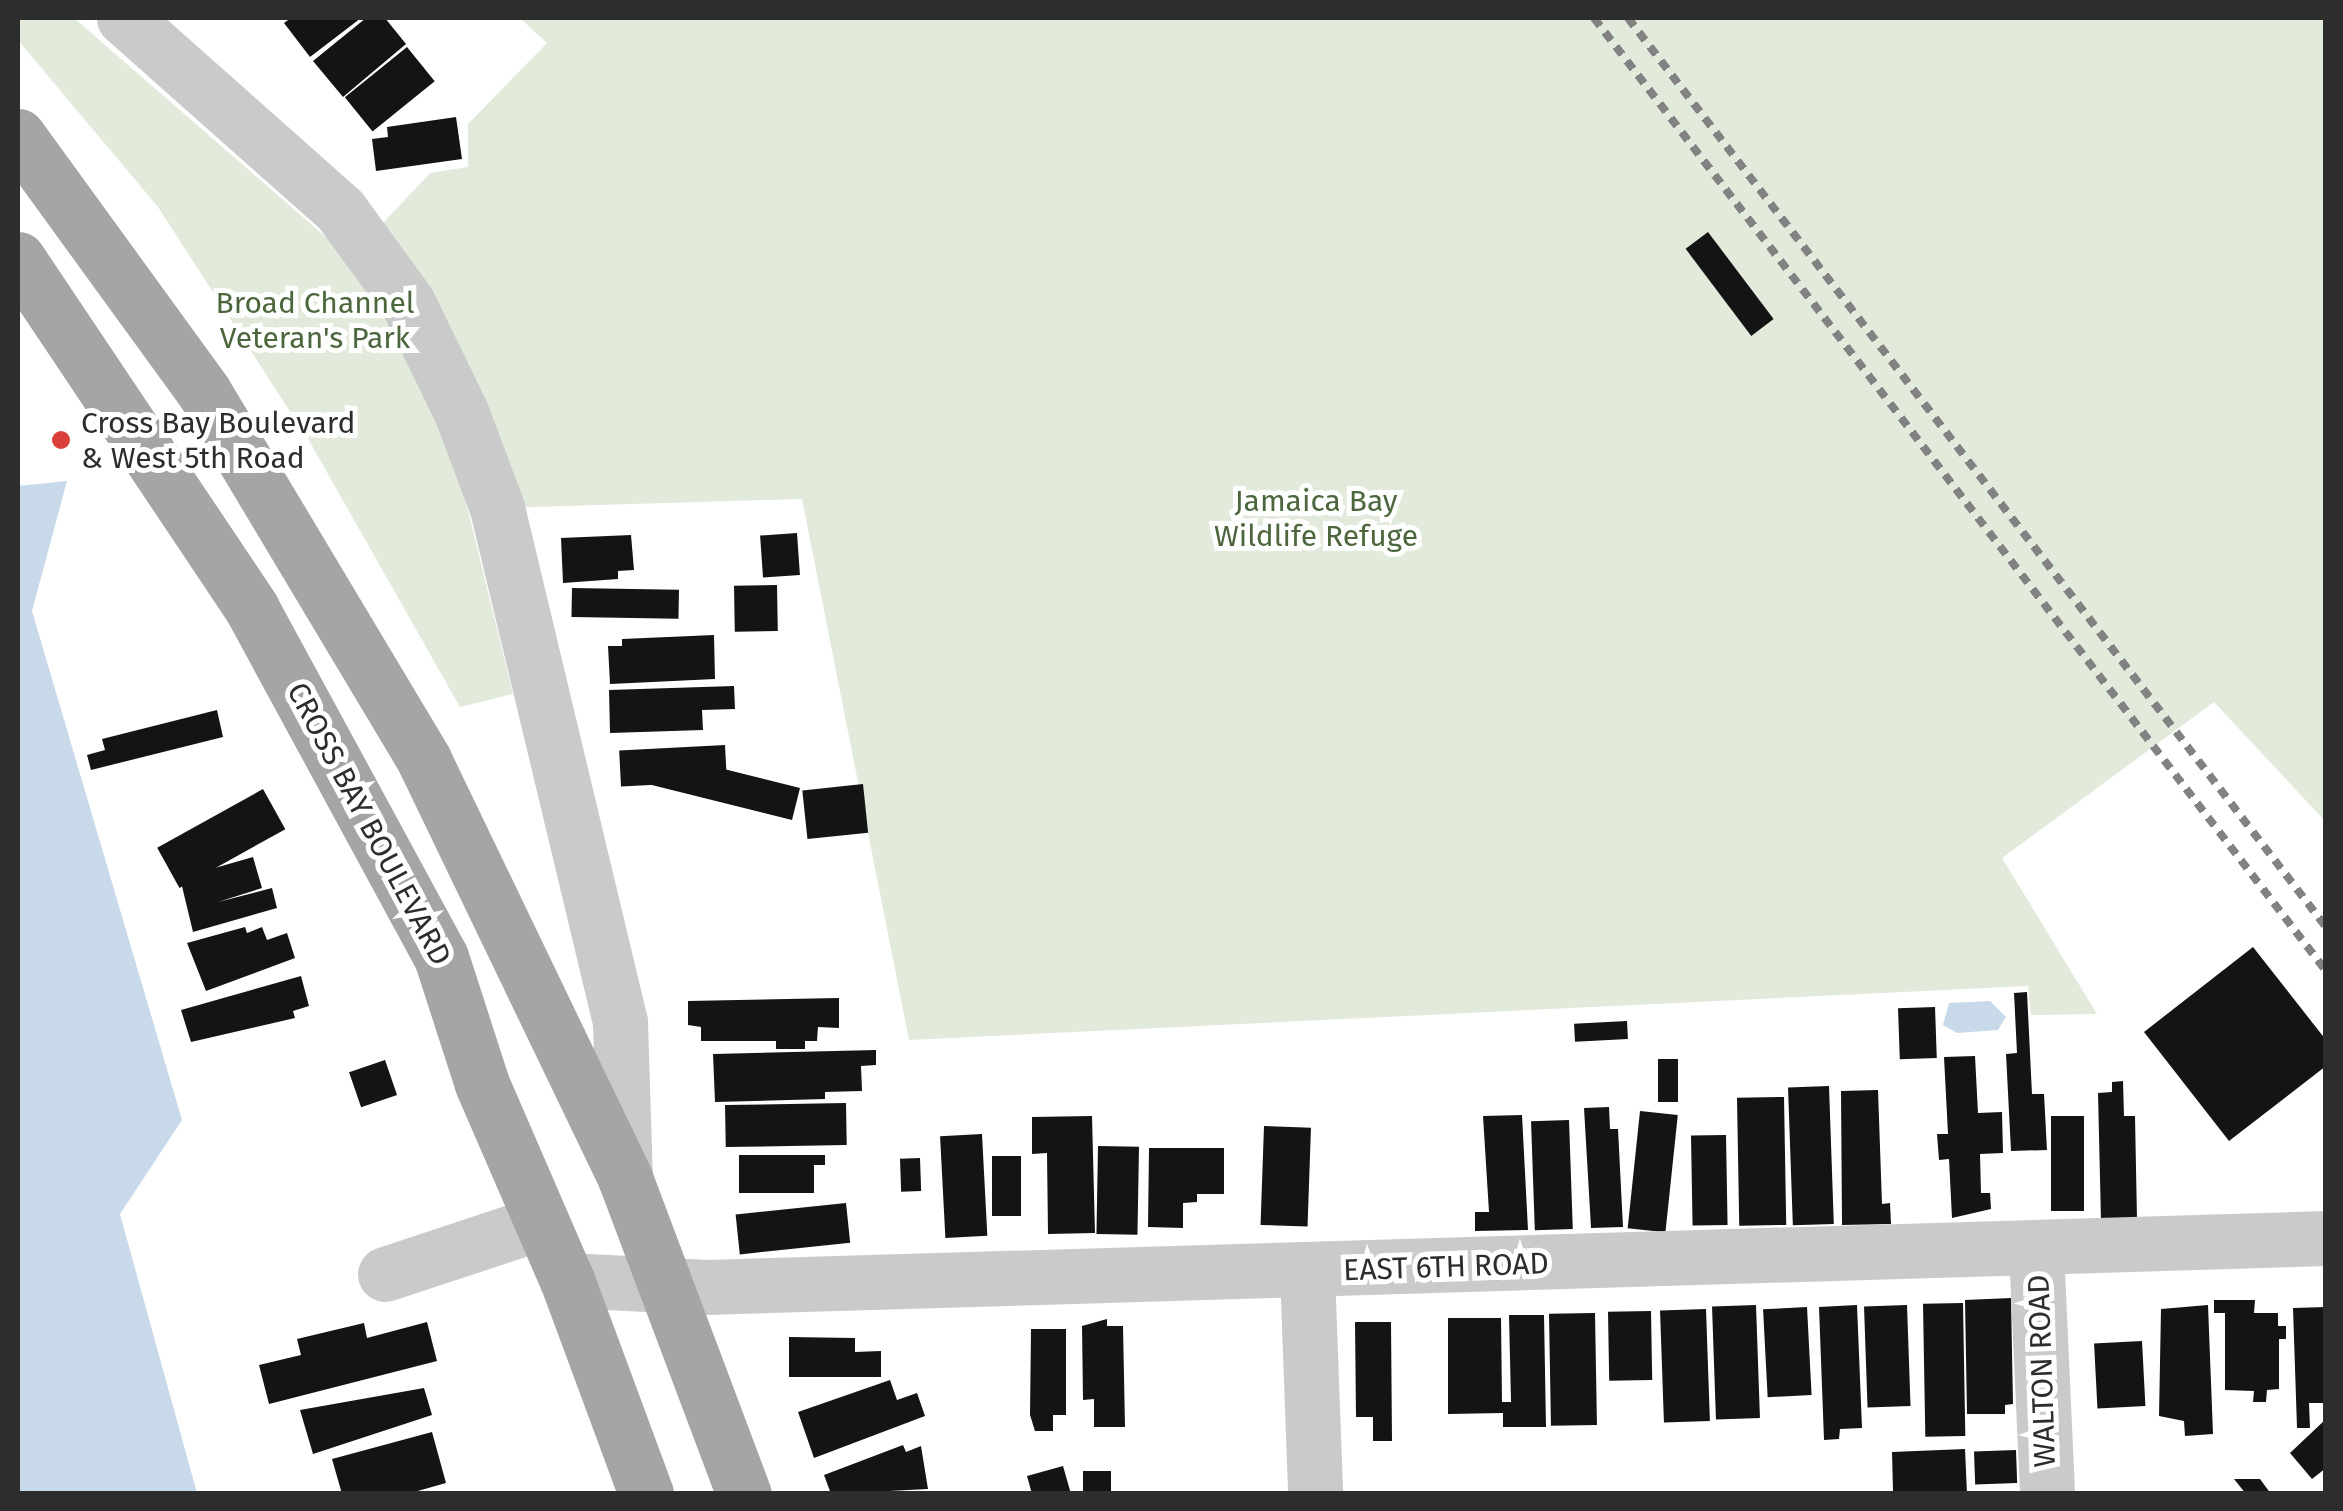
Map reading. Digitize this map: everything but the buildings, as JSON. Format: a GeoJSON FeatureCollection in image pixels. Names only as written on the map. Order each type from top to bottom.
{"type":"FeatureCollection","features":[{"type":"Feature","properties":{"kind":"main road"},"geometry":{"type":"LineString","coordinates":[[18,136],[165,334],[336,604],[470,846],[626,1178],[744,1494]]}},
{"type":"Feature","properties":{"kind":"main road","name":"CROSS BAY BOULEVARD"},"geometry":{"type":"LineString","coordinates":[[18,259],[193,514],[339,762],[441,957],[482,1084],[568,1280],[646,1494]]}},
{"type":"Feature","properties":{"kind":"street"},"geometry":{"type":"LineString","coordinates":[[124,18],[341,211],[408,303],[454,394],[497,508],[620,1022],[626,1178]]}},
{"type":"Feature","properties":{"kind":"street"},"geometry":{"type":"LineString","coordinates":[[385,1274],[542,1222]]}},
{"type":"Feature","properties":{"kind":"street","name":"EAST 6TH ROAD"},"geometry":{"type":"LineString","coordinates":[[568,1280],[669,1287],[2326,1238]]}},
{"type":"Feature","properties":{"kind":"street","name":"WALTON ROAD"},"geometry":{"type":"LineString","coordinates":[[2036,1249],[2047,1494]]}},
{"type":"Feature","properties":{"kind":"street"},"geometry":{"type":"LineString","coordinates":[[1307,1271],[1315,1494]]}},
{"type":"Feature","properties":{"kind":"green space","name":"Broad Channel Veteran's Park"},"geometry":{"type":"Polygon","coordinates":[[[18,18],[74,18],[374,279],[457,465],[513,694],[460,707],[311,444],[158,207],[18,40],[18,18]]]}},
{"type":"Feature","properties":{"kind":"green space","name":"Jamaica Bay Wildlife Refuge"},"geometry":{"type":"Polygon","coordinates":[[[520,18],[2325,18],[2325,821],[2214,702],[2002,858],[2097,1014],[2031,1015],[2028,986],[909,1040],[802,499],[497,508],[366,241],[430,173],[468,167],[468,124],[547,43],[520,18]]]}},
{"type":"Feature","properties":{"kind":"water"},"geometry":{"type":"Polygon","coordinates":[[[67,481],[32,611],[182,1120],[120,1214],[197,1493],[18,1493],[18,486],[67,481]]]}},
{"type":"Feature","properties":{"kind":"water"},"geometry":{"type":"Polygon","coordinates":[[[1990,1001],[2006,1017],[1998,1030],[1957,1033],[1943,1025],[1949,1003],[1990,1001]]]}},
{"type":"Feature","properties":{"kind":"railway"},"geometry":{"type":"LineString","coordinates":[[1594,18],[2326,971]]}},
{"type":"Feature","properties":{"kind":"railway"},"geometry":{"type":"LineString","coordinates":[[1628,18],[2326,927]]}},
{"type":"Feature","properties":{"kind":"place","name":"Cross Bay Boulevard & West 5th Road"},"geometry":{"type":"Point","coordinates":[61,440]}}]}
